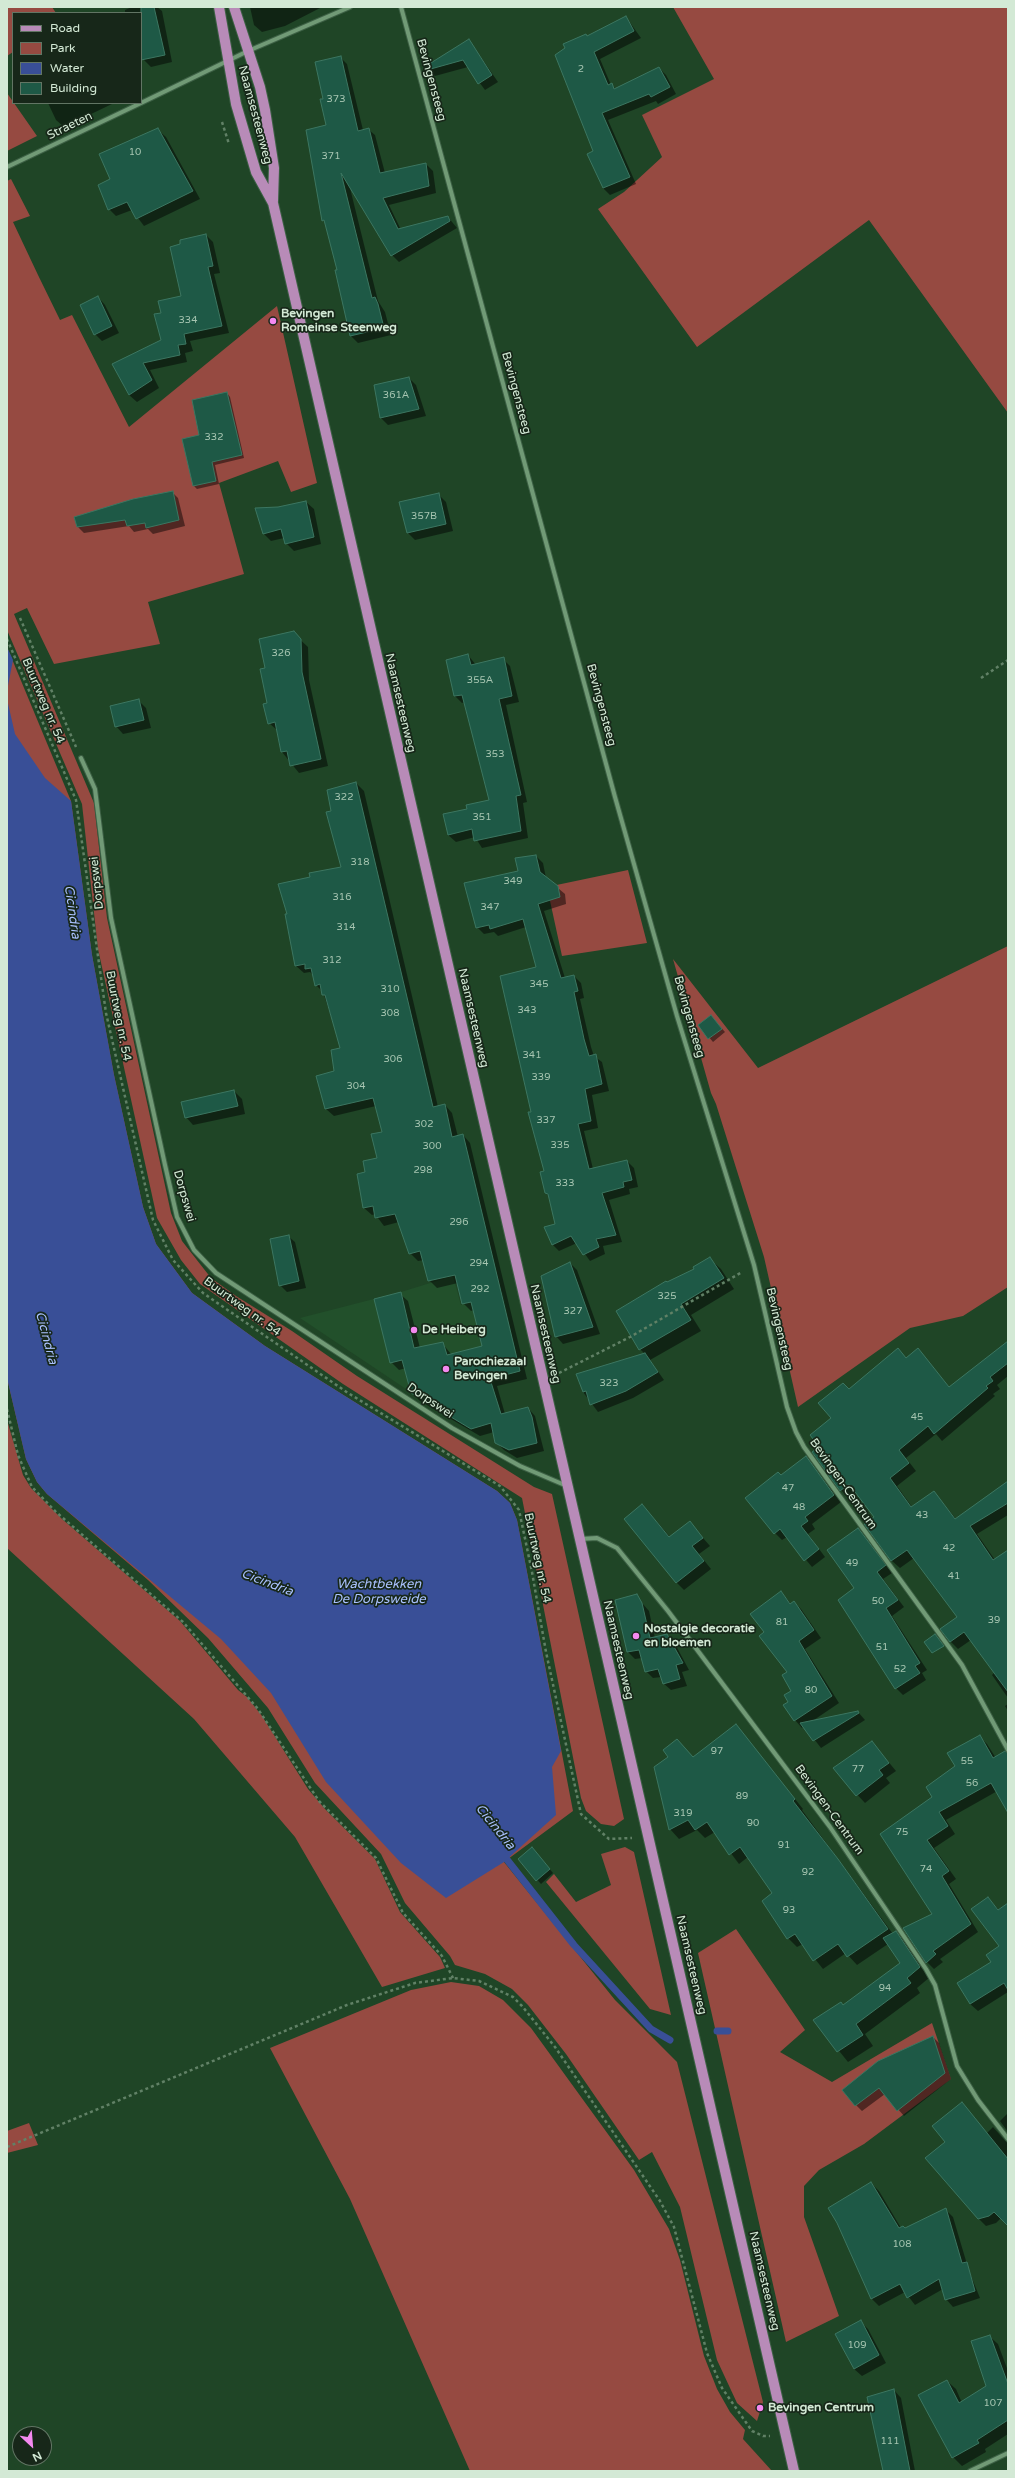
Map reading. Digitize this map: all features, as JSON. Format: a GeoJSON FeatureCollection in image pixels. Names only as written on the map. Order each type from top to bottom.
{"type":"FeatureCollection","features":[{"type":"Feature","properties":{"kind":"main road","name":"Naamsesteenweg"},"geometry":{"type":"LineString","coordinates":[[219,7],[227,61],[236,104],[256,172],[273,203]]}},
{"type":"Feature","properties":{"kind":"main road","name":"Naamsesteenweg"},"geometry":{"type":"LineString","coordinates":[[234,7],[260,87],[270,135],[274,168],[273,203],[542,1382],[794,2471]]}},
{"type":"Feature","properties":{"kind":"street","name":"Straeten"},"geometry":{"type":"LineString","coordinates":[[142,103],[248,51],[350,7]]}},
{"type":"Feature","properties":{"kind":"street","name":"Bevingensteeg"},"geometry":{"type":"LineString","coordinates":[[401,7],[617,804],[677,1016],[754,1265],[787,1407]]}},
{"type":"Feature","properties":{"kind":"street","name":"Straeten"},"geometry":{"type":"LineString","coordinates":[[7,167],[139,104]]}},
{"type":"Feature","properties":{"kind":"street","name":"Dorpswei"},"geometry":{"type":"LineString","coordinates":[[81,758],[95,789],[111,918],[163,1158],[177,1217],[194,1250],[216,1273],[452,1428],[520,1466],[567,1487]]}},
{"type":"Feature","properties":{"kind":"street","name":"Bevingen-Centrum"},"geometry":{"type":"LineString","coordinates":[[787,1407],[804,1447],[962,1666],[1008,1750]]}},
{"type":"Feature","properties":{"kind":"street","name":"Bevingen-Centrum"},"geometry":{"type":"LineString","coordinates":[[579,1539],[597,1538],[617,1548],[668,1611],[830,1827],[926,1969],[935,1985],[957,2066],[978,2100],[1008,2139]]}},
{"type":"Feature","properties":{"kind":"street"},"geometry":{"type":"LineString","coordinates":[[970,2471],[1008,2453]]}},
{"type":"Feature","properties":{"kind":"path"},"geometry":{"type":"LineString","coordinates":[[20,618],[81,758]]}},
{"type":"Feature","properties":{"kind":"path","name":"Buurtweg nr. 54"},"geometry":{"type":"LineString","coordinates":[[7,638],[76,800],[106,1013],[152,1220],[173,1260],[209,1297],[348,1393],[500,1486],[519,1510],[546,1652],[581,1814],[609,1839],[648,1838]]}},
{"type":"Feature","properties":{"kind":"path"},"geometry":{"type":"LineString","coordinates":[[981,678],[1008,660]]}},
{"type":"Feature","properties":{"kind":"path"},"geometry":{"type":"LineString","coordinates":[[542,1382],[630,1337],[754,1265]]}},
{"type":"Feature","properties":{"kind":"path"},"geometry":{"type":"LineString","coordinates":[[7,1409],[18,1455],[32,1487],[56,1512],[183,1622],[258,1709],[319,1801],[376,1858],[402,1913],[442,1956],[452,1978]]}},
{"type":"Feature","properties":{"kind":"path"},"geometry":{"type":"LineString","coordinates":[[7,2147],[347,2005],[415,1983],[452,1978],[478,1981],[513,1998],[522,2006],[555,2047],[660,2201],[674,2227],[705,2346],[722,2388],[752,2431],[764,2436],[786,2435]]}},
{"type":"Feature","properties":{"kind":"shaded area","name":"De Heiberg"},"geometry":{"type":"Polygon","coordinates":[[[453,1276],[461,1305],[503,1292],[513,1341],[477,1352],[480,1382],[418,1397],[300,1318],[401,1292],[453,1276]]]}},
{"type":"Feature","properties":{"kind":"green space"},"geometry":{"type":"Polygon","coordinates":[[[7,7],[52,7],[55,12],[12,12],[12,53],[7,56],[7,7]]]}},
{"type":"Feature","properties":{"kind":"green space"},"geometry":{"type":"Polygon","coordinates":[[[673,7],[1008,7],[1008,413],[869,220],[697,347],[598,209],[624,192],[662,157],[642,115],[714,79],[673,7]]]}},
{"type":"Feature","properties":{"kind":"green space"},"geometry":{"type":"Polygon","coordinates":[[[7,93],[12,100],[12,104],[15,104],[37,136],[7,151],[7,93]]]}},
{"type":"Feature","properties":{"kind":"green space"},"geometry":{"type":"Polygon","coordinates":[[[11,179],[30,216],[13,222],[38,275],[60,320],[72,315],[129,427],[277,306],[317,483],[291,492],[278,461],[219,483],[244,574],[148,602],[160,644],[54,664],[27,608],[14,614],[94,803],[107,918],[171,1213],[182,1241],[211,1278],[236,1296],[292,1331],[357,1376],[534,1487],[552,1494],[624,1819],[614,1826],[601,1824],[586,1811],[581,1798],[522,1498],[343,1384],[200,1284],[181,1260],[157,1218],[98,949],[82,804],[7,630],[7,181],[11,179]]]}},
{"type":"Feature","properties":{"kind":"green space","name":"Wachtbekken De Dorpsweide"},"geometry":{"type":"Polygon","coordinates":[[[7,647],[71,801],[92,955],[114,1075],[143,1207],[156,1244],[192,1293],[265,1346],[497,1491],[510,1503],[517,1520],[573,1811],[504,1862],[615,2000],[677,2062],[763,2402],[757,2421],[737,2403],[717,2360],[680,2207],[652,2152],[639,2160],[566,2054],[528,2005],[512,1989],[485,1974],[455,1965],[450,1956],[405,1903],[381,1854],[315,1783],[268,1708],[208,1638],[148,1580],[47,1494],[37,1482],[26,1459],[7,1378],[7,647]]]}},
{"type":"Feature","properties":{"kind":"green space"},"geometry":{"type":"Polygon","coordinates":[[[628,870],[647,943],[562,956],[547,887],[628,870]]]}},
{"type":"Feature","properties":{"kind":"green space"},"geometry":{"type":"Polygon","coordinates":[[[1008,946],[1008,1287],[963,1316],[910,1328],[798,1407],[764,1257],[716,1104],[711,1093],[673,959],[758,1068],[1008,946]]]}},
{"type":"Feature","properties":{"kind":"green space"},"geometry":{"type":"Polygon","coordinates":[[[7,1420],[23,1475],[31,1488],[62,1519],[180,1621],[238,1690],[247,1697],[262,1716],[308,1789],[325,1809],[375,1859],[400,1912],[440,1957],[445,1968],[382,1987],[295,1837],[194,1719],[7,1548],[7,1420]]]}},
{"type":"Feature","properties":{"kind":"green space"},"geometry":{"type":"Polygon","coordinates":[[[625,1847],[634,1852],[671,2015],[650,2009],[546,1882],[554,1874],[576,1902],[611,1885],[601,1854],[625,1847]]]}},
{"type":"Feature","properties":{"kind":"green space"},"geometry":{"type":"Polygon","coordinates":[[[736,1929],[805,2030],[780,2052],[832,2082],[932,2023],[951,2079],[864,2144],[819,2170],[804,2186],[804,2217],[839,2316],[786,2342],[698,1953],[736,1929]]]}},
{"type":"Feature","properties":{"kind":"green space"},"geometry":{"type":"Polygon","coordinates":[[[451,1982],[479,1986],[503,2000],[531,2028],[634,2170],[669,2229],[680,2260],[704,2356],[717,2389],[730,2412],[745,2430],[743,2439],[772,2471],[470,2471],[350,2199],[270,2048],[411,1990],[451,1982]]]}},
{"type":"Feature","properties":{"kind":"green space"},"geometry":{"type":"Polygon","coordinates":[[[29,2123],[38,2145],[7,2153],[7,2131],[29,2123]]]}},
{"type":"Feature","properties":{"kind":"water"},"geometry":{"type":"Polygon","coordinates":[[[7,647],[13,660],[7,691],[7,647]]]}},
{"type":"Feature","properties":{"kind":"water","name":"Wachtbekken De Dorpsweide"},"geometry":{"type":"Polygon","coordinates":[[[7,699],[15,734],[45,778],[71,801],[92,955],[114,1075],[143,1207],[156,1244],[192,1293],[265,1346],[497,1491],[510,1503],[517,1520],[561,1751],[552,1767],[556,1815],[504,1862],[446,1898],[401,1863],[326,1782],[271,1693],[221,1639],[47,1494],[37,1482],[26,1459],[7,1378],[7,699]]]}},
{"type":"Feature","properties":{"kind":"building"},"geometry":{"type":"Polygon","coordinates":[[[141,7],[154,7],[165,55],[142,60],[141,7]]]}},
{"type":"Feature","properties":{"kind":"building"},"geometry":{"type":"Polygon","coordinates":[[[626,16],[634,31],[594,52],[608,85],[612,83],[614,89],[659,67],[670,87],[651,97],[649,94],[602,113],[630,177],[603,188],[587,154],[593,151],[555,55],[565,48],[563,44],[586,34],[587,36],[626,16]]]}},
{"type":"Feature","properties":{"kind":"building"},"geometry":{"type":"Polygon","coordinates":[[[469,39],[492,75],[478,84],[463,60],[427,70],[426,66],[469,39]]]}},
{"type":"Feature","properties":{"kind":"building"},"geometry":{"type":"Polygon","coordinates":[[[341,56],[358,131],[369,128],[380,173],[426,163],[429,186],[383,198],[398,229],[448,216],[450,221],[391,256],[341,173],[372,298],[375,297],[378,304],[384,328],[350,336],[335,270],[337,270],[324,220],[322,221],[306,130],[326,125],[320,99],[323,99],[315,62],[341,56]]]}},
{"type":"Feature","properties":{"kind":"building"},"geometry":{"type":"Polygon","coordinates":[[[158,128],[193,191],[136,219],[127,202],[108,210],[98,185],[110,179],[99,154],[158,128]]]}},
{"type":"Feature","properties":{"kind":"building"},"geometry":{"type":"Polygon","coordinates":[[[206,234],[213,266],[208,267],[222,326],[184,334],[186,344],[178,345],[180,355],[143,363],[152,380],[129,395],[112,364],[161,340],[154,314],[161,313],[158,301],[181,296],[170,247],[180,244],[180,240],[206,234]]]}},
{"type":"Feature","properties":{"kind":"building"},"geometry":{"type":"Polygon","coordinates":[[[98,296],[112,326],[94,335],[80,305],[98,296]]]}},
{"type":"Feature","properties":{"kind":"building"},"geometry":{"type":"Polygon","coordinates":[[[409,377],[419,409],[380,418],[374,385],[409,377]]]}},
{"type":"Feature","properties":{"kind":"building"},"geometry":{"type":"Polygon","coordinates":[[[227,392],[242,455],[212,462],[216,481],[193,486],[182,439],[199,435],[192,400],[227,392]]]}},
{"type":"Feature","properties":{"kind":"building"},"geometry":{"type":"Polygon","coordinates":[[[173,491],[179,520],[146,528],[145,523],[127,526],[125,520],[77,527],[74,517],[133,499],[173,491]]]}},
{"type":"Feature","properties":{"kind":"building"},"geometry":{"type":"Polygon","coordinates":[[[439,493],[446,524],[407,533],[399,502],[439,493]]]}},
{"type":"Feature","properties":{"kind":"building"},"geometry":{"type":"Polygon","coordinates":[[[306,501],[314,537],[285,544],[281,529],[263,534],[255,508],[278,507],[306,501]]]}},
{"type":"Feature","properties":{"kind":"building"},"geometry":{"type":"Polygon","coordinates":[[[294,631],[301,639],[302,672],[321,759],[290,766],[287,751],[281,752],[275,722],[268,724],[263,704],[267,703],[260,669],[265,668],[259,639],[294,631]]]}},
{"type":"Feature","properties":{"kind":"building"},"geometry":{"type":"Polygon","coordinates":[[[468,654],[471,665],[504,657],[512,696],[499,699],[521,795],[516,796],[521,831],[474,841],[472,829],[448,835],[443,814],[467,809],[466,805],[489,800],[462,695],[454,696],[446,660],[468,654]]]}},
{"type":"Feature","properties":{"kind":"building"},"geometry":{"type":"Polygon","coordinates":[[[139,699],[144,720],[115,727],[110,706],[139,699]]]}},
{"type":"Feature","properties":{"kind":"building"},"geometry":{"type":"Polygon","coordinates":[[[356,782],[433,1107],[445,1104],[452,1137],[463,1134],[520,1371],[490,1379],[501,1414],[528,1407],[532,1417],[537,1443],[509,1450],[495,1443],[491,1423],[471,1429],[411,1393],[402,1360],[390,1363],[374,1299],[401,1292],[414,1348],[443,1342],[447,1355],[482,1346],[471,1302],[462,1304],[455,1275],[428,1281],[420,1251],[409,1254],[395,1214],[375,1218],[373,1206],[363,1208],[357,1174],[365,1172],[363,1161],[377,1158],[371,1134],[382,1132],[373,1098],[325,1109],[316,1076],[334,1071],[331,1050],[340,1048],[325,995],[322,995],[320,984],[315,986],[311,968],[305,969],[305,964],[295,966],[285,914],[287,914],[278,884],[310,877],[309,873],[341,867],[326,812],[331,811],[327,790],[356,782]]]}},
{"type":"Feature","properties":{"kind":"building"},"geometry":{"type":"Polygon","coordinates":[[[536,855],[540,872],[558,886],[560,897],[538,904],[561,978],[574,975],[578,991],[574,992],[584,1039],[589,1056],[596,1054],[602,1084],[585,1089],[591,1121],[578,1124],[589,1169],[627,1160],[632,1180],[623,1182],[624,1187],[602,1193],[616,1235],[596,1239],[599,1247],[583,1255],[571,1236],[552,1245],[544,1227],[555,1224],[548,1194],[545,1193],[540,1172],[544,1171],[528,1112],[531,1112],[500,976],[536,967],[523,919],[490,929],[489,925],[476,928],[464,883],[518,871],[515,858],[536,855]]]}},
{"type":"Feature","properties":{"kind":"building"},"geometry":{"type":"Polygon","coordinates":[[[711,1015],[722,1029],[708,1039],[698,1025],[711,1015]]]}},
{"type":"Feature","properties":{"kind":"building"},"geometry":{"type":"Polygon","coordinates":[[[234,1090],[238,1106],[185,1118],[181,1102],[234,1090]]]}},
{"type":"Feature","properties":{"kind":"building"},"geometry":{"type":"Polygon","coordinates":[[[289,1235],[299,1281],[279,1286],[270,1239],[289,1235]]]}},
{"type":"Feature","properties":{"kind":"building"},"geometry":{"type":"Polygon","coordinates":[[[710,1257],[724,1278],[681,1304],[691,1320],[639,1350],[616,1311],[666,1281],[667,1282],[694,1269],[693,1267],[710,1257]]]}},
{"type":"Feature","properties":{"kind":"building"},"geometry":{"type":"Polygon","coordinates":[[[570,1262],[593,1327],[555,1337],[541,1276],[570,1262]]]}},
{"type":"Feature","properties":{"kind":"building"},"geometry":{"type":"Polygon","coordinates":[[[1008,1341],[1008,1363],[990,1377],[993,1381],[986,1386],[988,1388],[934,1434],[928,1426],[899,1450],[909,1463],[890,1478],[911,1507],[934,1491],[955,1519],[1008,1481],[1008,1503],[970,1526],[993,1560],[1008,1550],[1008,1692],[964,1632],[950,1642],[940,1629],[957,1617],[907,1550],[891,1561],[864,1524],[874,1517],[849,1484],[840,1491],[812,1452],[819,1447],[810,1435],[831,1418],[818,1403],[843,1383],[849,1389],[898,1348],[906,1358],[918,1348],[949,1387],[1008,1341]]]}},
{"type":"Feature","properties":{"kind":"building"},"geometry":{"type":"Polygon","coordinates":[[[645,1353],[658,1372],[626,1391],[590,1405],[586,1391],[583,1392],[576,1374],[645,1353]]]}},
{"type":"Feature","properties":{"kind":"building"},"geometry":{"type":"Polygon","coordinates":[[[806,1456],[834,1495],[805,1517],[808,1521],[801,1526],[819,1549],[804,1561],[780,1529],[774,1534],[745,1498],[778,1472],[781,1475],[806,1456]]]}},
{"type":"Feature","properties":{"kind":"building"},"geometry":{"type":"Polygon","coordinates":[[[642,1504],[669,1537],[690,1521],[703,1538],[692,1546],[704,1561],[676,1583],[624,1519],[642,1504]]]}},
{"type":"Feature","properties":{"kind":"building"},"geometry":{"type":"Polygon","coordinates":[[[858,1528],[886,1565],[877,1572],[898,1600],[886,1608],[920,1663],[915,1666],[920,1673],[895,1689],[838,1600],[854,1588],[827,1550],[858,1528]]]}},
{"type":"Feature","properties":{"kind":"building"},"geometry":{"type":"Polygon","coordinates":[[[781,1591],[790,1604],[794,1601],[814,1630],[799,1641],[832,1696],[794,1721],[783,1705],[788,1702],[784,1695],[791,1691],[782,1675],[787,1672],[759,1636],[764,1632],[750,1614],[781,1591]]]}},
{"type":"Feature","properties":{"kind":"building","name":"Nostalgie decoratie en bloemen"},"geometry":{"type":"Polygon","coordinates":[[[637,1594],[642,1603],[650,1638],[667,1634],[683,1663],[676,1665],[680,1679],[663,1684],[658,1669],[645,1672],[639,1650],[627,1652],[615,1600],[637,1594]]]}},
{"type":"Feature","properties":{"kind":"building"},"geometry":{"type":"Polygon","coordinates":[[[935,1634],[944,1646],[932,1653],[924,1642],[935,1634]]]}},
{"type":"Feature","properties":{"kind":"building"},"geometry":{"type":"Polygon","coordinates":[[[858,1711],[859,1713],[813,1741],[800,1723],[858,1711]]]}},
{"type":"Feature","properties":{"kind":"building"},"geometry":{"type":"Polygon","coordinates":[[[736,1724],[795,1799],[793,1801],[838,1859],[888,1929],[847,1957],[838,1944],[813,1961],[795,1934],[787,1939],[762,1901],[772,1893],[740,1847],[729,1855],[707,1822],[695,1830],[688,1820],[669,1830],[654,1767],[668,1757],[663,1750],[677,1739],[693,1757],[736,1724]]]}},
{"type":"Feature","properties":{"kind":"building"},"geometry":{"type":"Polygon","coordinates":[[[980,1735],[993,1758],[1005,1751],[1008,1753],[1008,1813],[991,1783],[939,1812],[948,1826],[927,1840],[949,1871],[942,1876],[971,1924],[933,1951],[936,1954],[926,1963],[903,1928],[932,1914],[880,1834],[932,1797],[926,1787],[955,1766],[947,1753],[980,1735]]]}},
{"type":"Feature","properties":{"kind":"building"},"geometry":{"type":"Polygon","coordinates":[[[872,1741],[889,1763],[879,1770],[883,1775],[856,1796],[833,1768],[872,1741]]]}},
{"type":"Feature","properties":{"kind":"building"},"geometry":{"type":"Polygon","coordinates":[[[532,1847],[550,1869],[536,1881],[518,1859],[532,1847]]]}},
{"type":"Feature","properties":{"kind":"building"},"geometry":{"type":"Polygon","coordinates":[[[988,1897],[998,1910],[1008,1903],[1008,1990],[1004,1983],[970,2004],[957,1983],[991,1962],[986,1955],[999,1946],[971,1909],[988,1897]]]}},
{"type":"Feature","properties":{"kind":"building"},"geometry":{"type":"Polygon","coordinates":[[[896,1931],[920,1967],[907,1978],[911,1983],[856,2024],[863,2035],[837,2052],[813,2020],[841,2002],[843,2005],[900,1963],[883,1938],[896,1931]]]}},
{"type":"Feature","properties":{"kind":"building"},"geometry":{"type":"Polygon","coordinates":[[[933,2036],[945,2073],[897,2111],[879,2088],[855,2106],[842,2090],[878,2061],[933,2036]]]}},
{"type":"Feature","properties":{"kind":"building"},"geometry":{"type":"Polygon","coordinates":[[[962,2102],[1008,2159],[1008,2226],[994,2212],[989,2216],[978,2219],[925,2158],[945,2142],[932,2126],[962,2102]]]}},
{"type":"Feature","properties":{"kind":"building"},"geometry":{"type":"Polygon","coordinates":[[[871,2182],[899,2228],[903,2226],[905,2228],[946,2208],[962,2263],[967,2262],[975,2291],[945,2300],[939,2279],[907,2298],[900,2284],[871,2299],[837,2223],[828,2208],[871,2182]]]}},
{"type":"Feature","properties":{"kind":"building"},"geometry":{"type":"Polygon","coordinates":[[[861,2320],[879,2355],[854,2369],[835,2334],[861,2320]]]}},
{"type":"Feature","properties":{"kind":"building"},"geometry":{"type":"Polygon","coordinates":[[[990,2335],[1008,2384],[1008,2420],[977,2440],[979,2443],[952,2458],[918,2395],[947,2380],[959,2403],[986,2386],[971,2341],[990,2335]]]}},
{"type":"Feature","properties":{"kind":"building"},"geometry":{"type":"Polygon","coordinates":[[[894,2389],[910,2471],[883,2471],[867,2397],[894,2389]]]}},
{"type":"Feature","properties":{"kind":"waterway","name":"Cicindria"},"geometry":{"type":"LineString","coordinates":[[501,1852],[574,1945],[651,2029],[670,2040]]}},
{"type":"Feature","properties":{"kind":"waterway","name":"Cicindria"},"geometry":{"type":"LineString","coordinates":[[717,2031],[728,2031]]}},
{"type":"Feature","properties":{"kind":"place","name":"Bevingen Romeinse Steenweg"},"geometry":{"type":"Point","coordinates":[273,321]}},
{"type":"Feature","properties":{"kind":"place","name":"De Heiberg"},"geometry":{"type":"Point","coordinates":[414,1330]}},
{"type":"Feature","properties":{"kind":"place","name":"Parochiezaal Bevingen"},"geometry":{"type":"Point","coordinates":[446,1369]}},
{"type":"Feature","properties":{"kind":"place","name":"Nostalgie decoratie en bloemen"},"geometry":{"type":"Point","coordinates":[636,1636]}},
{"type":"Feature","properties":{"kind":"place","name":"Bevingen Centrum"},"geometry":{"type":"Point","coordinates":[760,2408]}}]}
